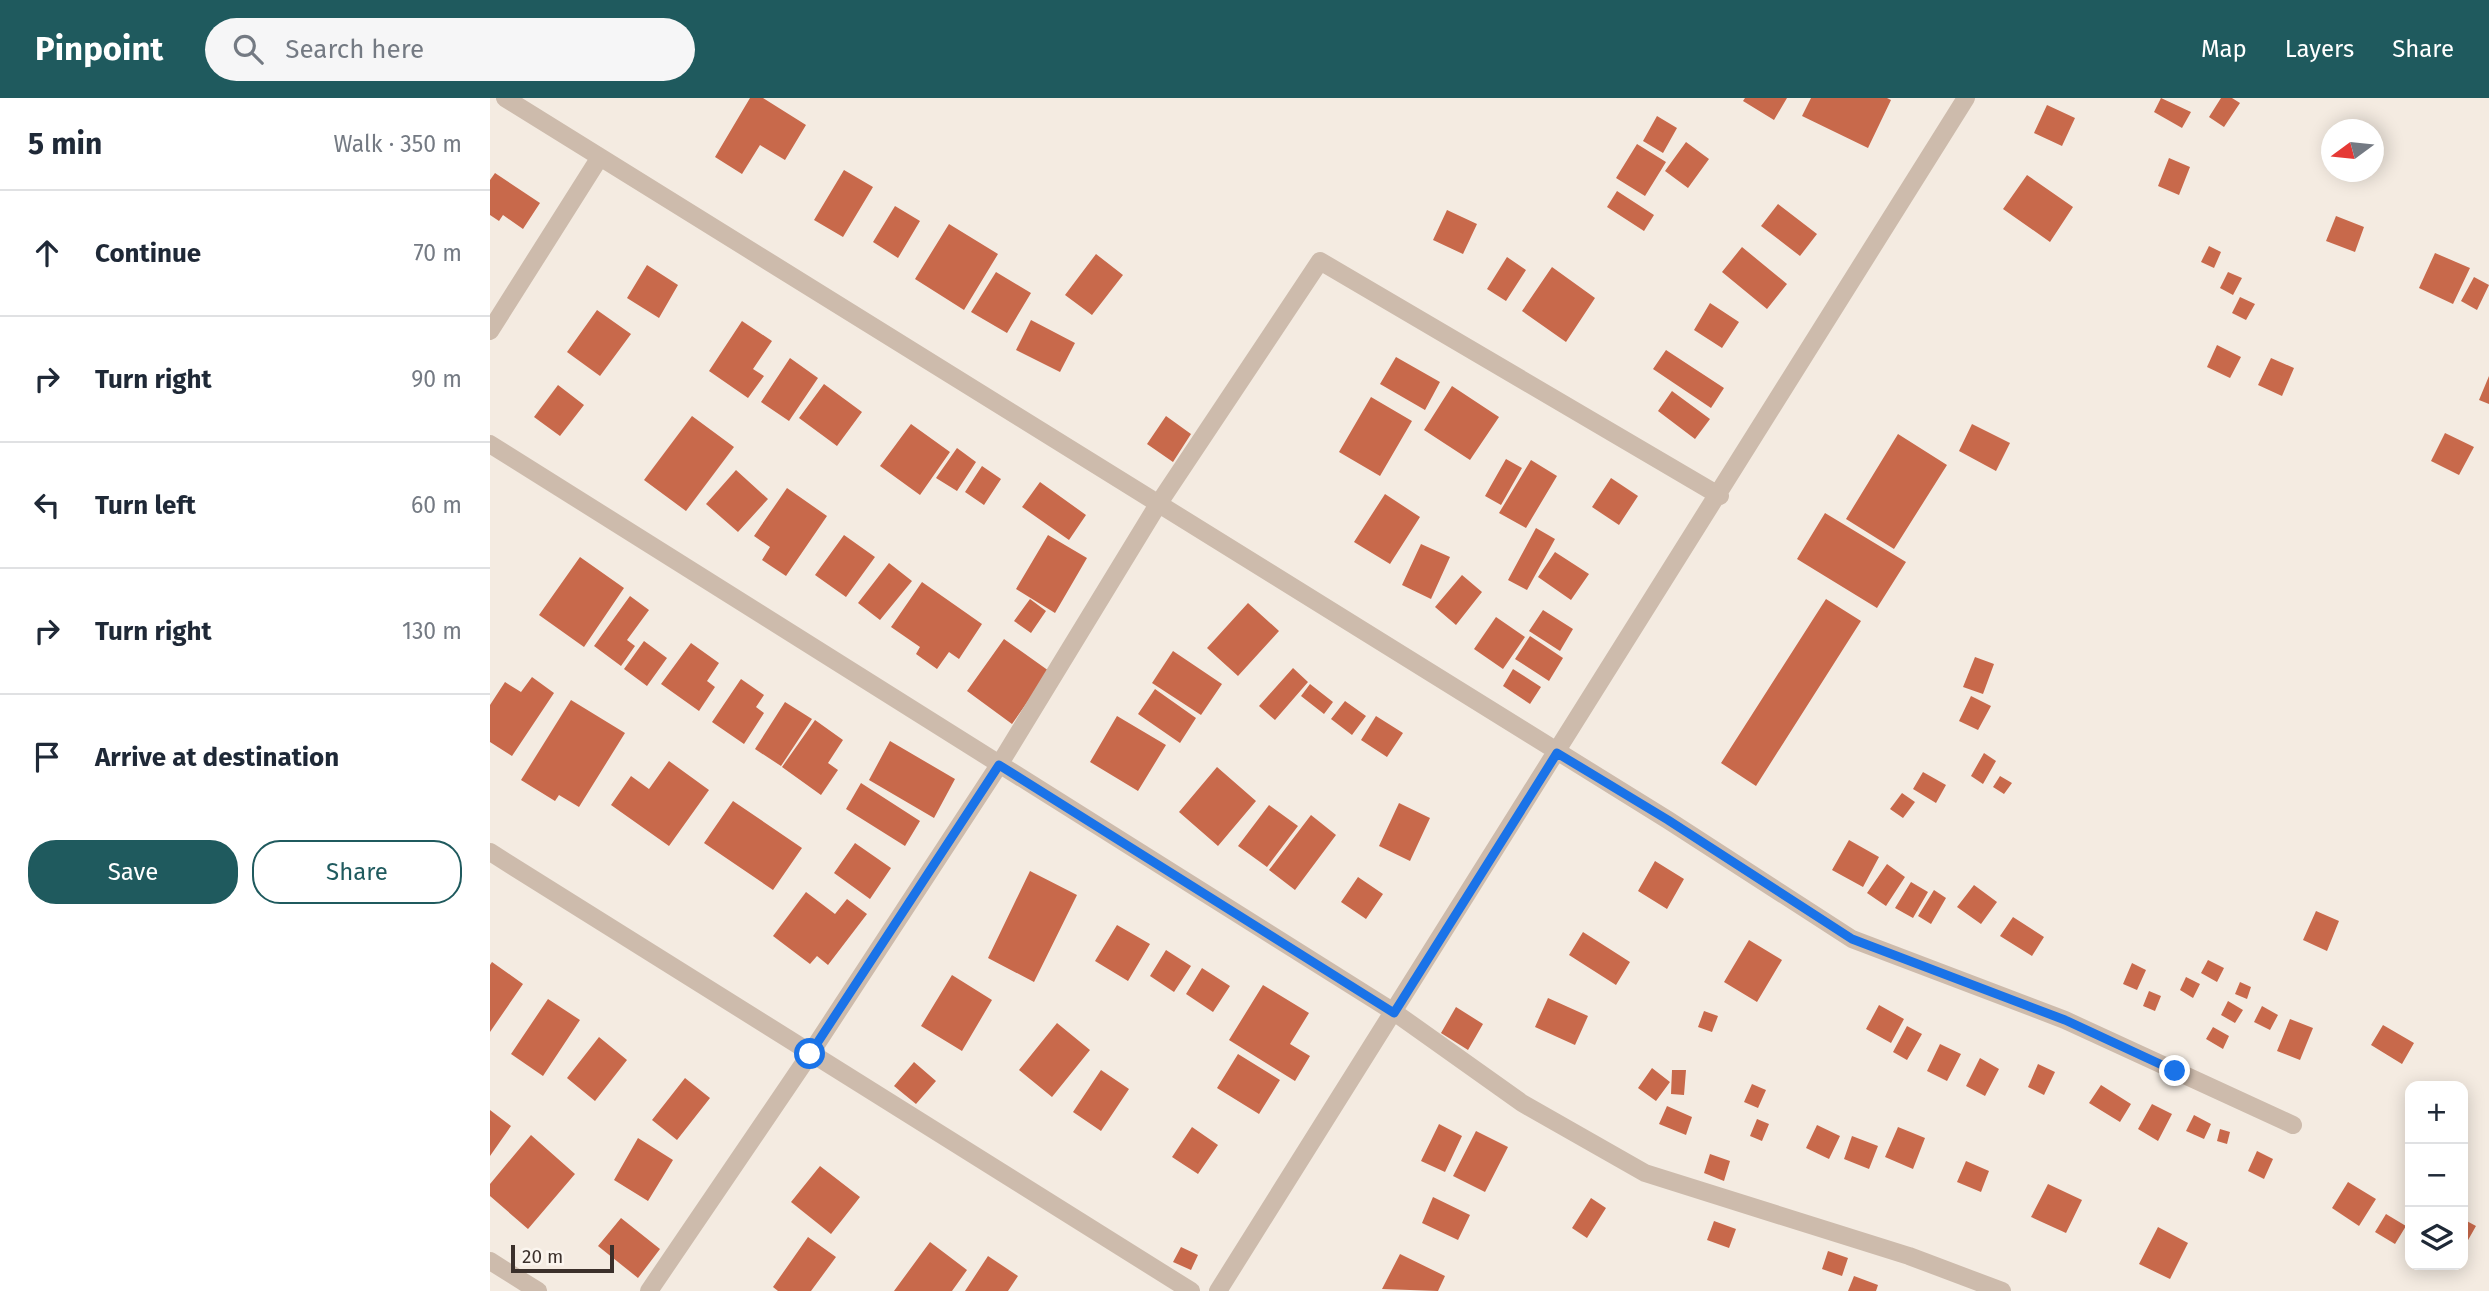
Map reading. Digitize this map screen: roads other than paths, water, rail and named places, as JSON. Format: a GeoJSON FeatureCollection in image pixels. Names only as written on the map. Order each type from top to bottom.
{"type":"FeatureCollection","features":[{"type":"Feature","properties":{"kind":"street"},"geometry":{"type":"LineString","coordinates":[[505,98],[1157,506],[1668,820],[1852,939],[2065,1020],[2293,1125]]}},
{"type":"Feature","properties":{"kind":"street"},"geometry":{"type":"LineString","coordinates":[[1218,1291],[1720,496],[1966,98]]}},
{"type":"Feature","properties":{"kind":"street"},"geometry":{"type":"LineString","coordinates":[[490,331],[600,157]]}},
{"type":"Feature","properties":{"kind":"street"},"geometry":{"type":"LineString","coordinates":[[649,1291],[810,1054],[999,765],[1157,506],[1320,261],[1720,496]]}},
{"type":"Feature","properties":{"kind":"street"},"geometry":{"type":"LineString","coordinates":[[490,444],[1394,1013],[1522,1103],[1645,1173],[1909,1256],[2002,1291]]}},
{"type":"Feature","properties":{"kind":"street"},"geometry":{"type":"LineString","coordinates":[[490,852],[1191,1291]]}},
{"type":"Feature","properties":{"kind":"street"},"geometry":{"type":"LineString","coordinates":[[490,1261],[538,1291]]}}]}
